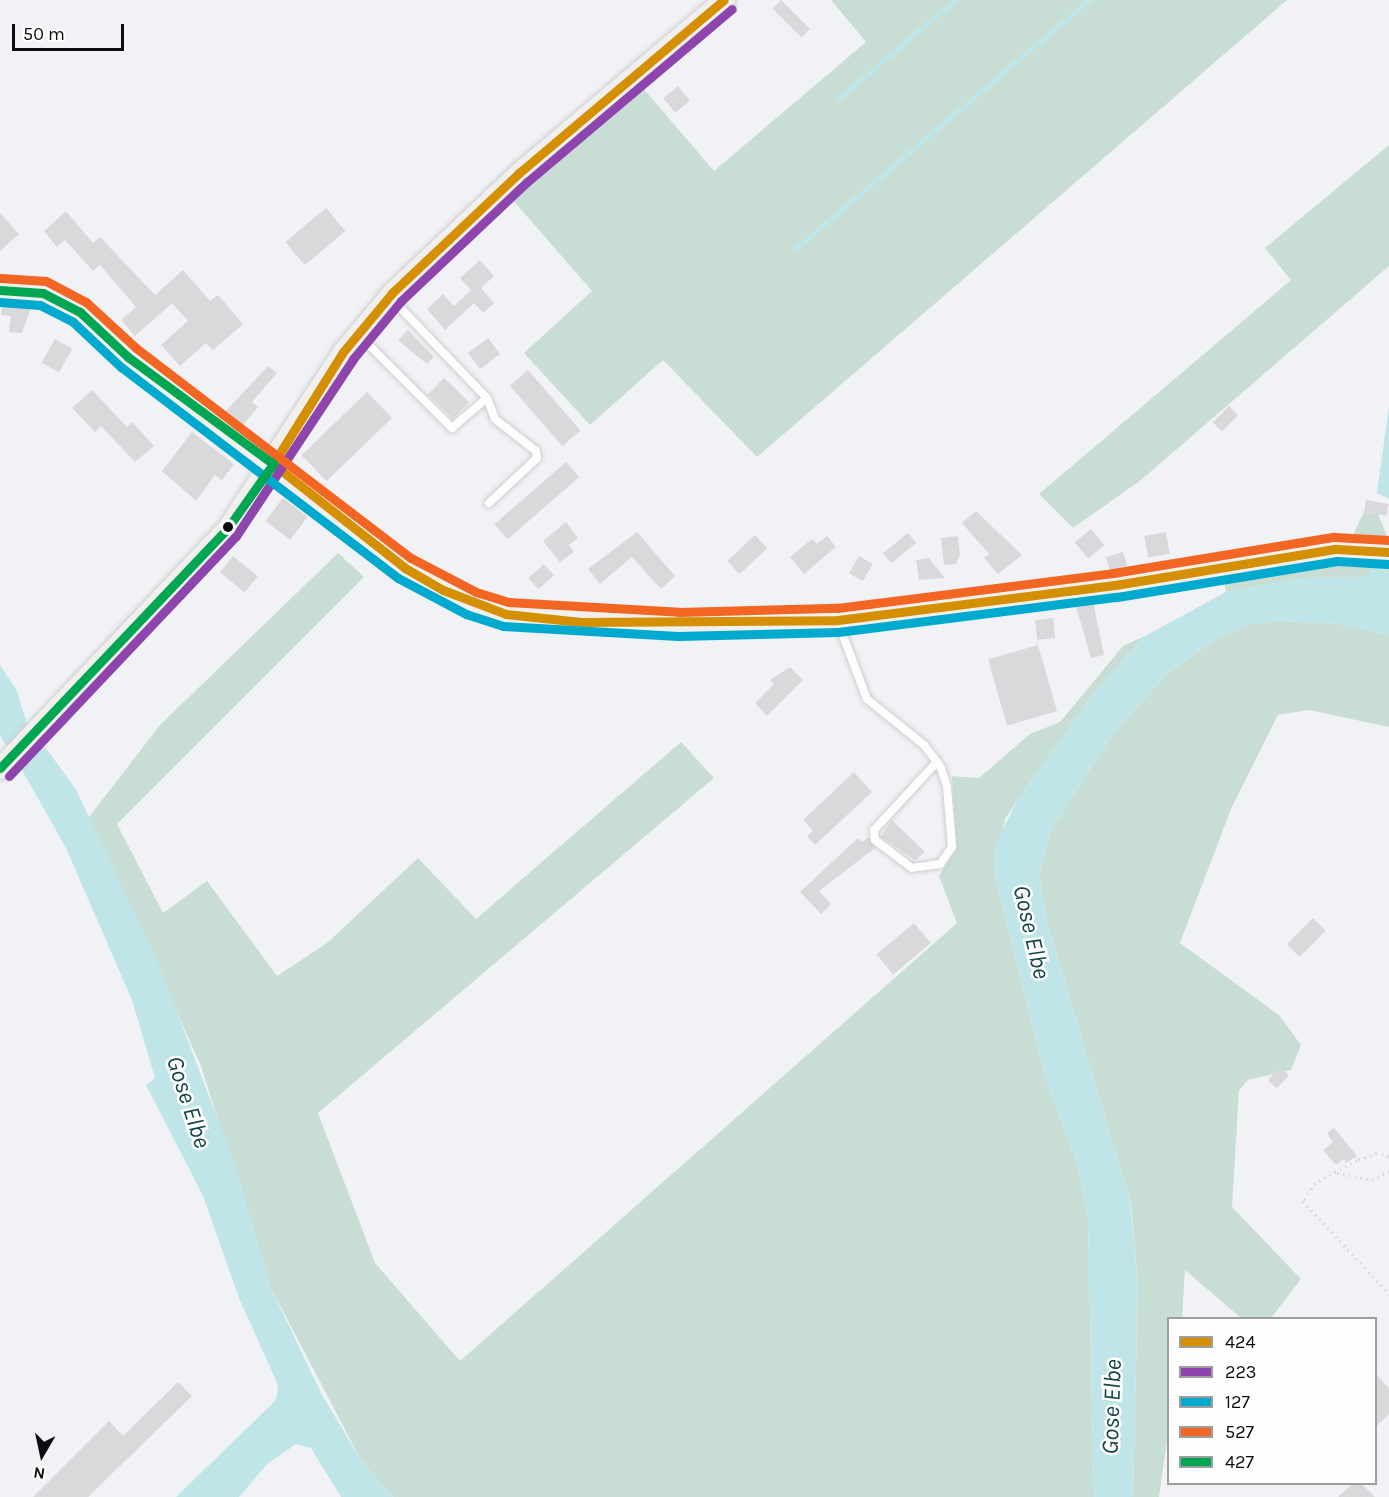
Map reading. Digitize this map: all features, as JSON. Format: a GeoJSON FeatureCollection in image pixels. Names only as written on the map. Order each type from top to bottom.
{"type":"FeatureCollection","features":[{"type":"Feature","properties":{"kind":"street"},"geometry":{"type":"LineString","coordinates":[[6,763],[42,729],[227,529],[273,464],[358,334],[389,296],[519,173],[723,0]]}},
{"type":"Feature","properties":{"kind":"street"},"geometry":{"type":"LineString","coordinates":[[0,290],[43,293],[80,312],[128,357],[273,464],[405,568],[471,603],[506,614],[679,624],[838,620],[1115,585],[1328,550],[1389,552]]}},
{"type":"Feature","properties":{"kind":"lane"},"geometry":{"type":"LineString","coordinates":[[389,296],[487,398],[495,419],[528,442],[537,458],[489,503]]}},
{"type":"Feature","properties":{"kind":"lane"},"geometry":{"type":"LineString","coordinates":[[358,334],[452,428],[487,398]]}},
{"type":"Feature","properties":{"kind":"lane"},"geometry":{"type":"LineString","coordinates":[[838,620],[842,644],[867,699],[913,735],[937,762],[947,787],[952,847],[940,864],[912,868],[875,840],[874,830],[937,762]]}},
{"type":"Feature","properties":{"kind":"path"},"geometry":{"type":"LineString","coordinates":[[1389,1156],[1377,1153],[1335,1173],[1316,1184],[1303,1201],[1389,1294]]}},
{"type":"Feature","properties":{"kind":"path"},"geometry":{"type":"LineString","coordinates":[[1335,1173],[1372,1180],[1389,1172]]}},
{"type":"Feature","properties":{"kind":"green space"},"geometry":{"type":"Polygon","coordinates":[[[831,0],[1287,0],[757,457],[663,360],[590,425],[524,353],[592,291],[511,198],[643,88],[714,171],[866,42],[831,0]]]}},
{"type":"Feature","properties":{"kind":"green space"},"geometry":{"type":"Polygon","coordinates":[[[1389,145],[1389,266],[1141,480],[1073,528],[1039,494],[1291,280],[1265,248],[1389,145]]]}},
{"type":"Feature","properties":{"kind":"green space"},"geometry":{"type":"Polygon","coordinates":[[[1364,512],[1378,514],[1389,541],[1352,537],[1364,512]]]}},
{"type":"Feature","properties":{"kind":"green space"},"geometry":{"type":"Polygon","coordinates":[[[338,553],[364,577],[117,824],[163,913],[207,881],[277,976],[327,943],[418,858],[476,919],[681,742],[714,778],[318,1113],[375,1263],[460,1361],[957,923],[939,876],[957,847],[952,776],[979,778],[1030,734],[1060,722],[1123,646],[1145,636],[1099,687],[1005,819],[994,870],[1049,1089],[1077,1163],[1088,1217],[1094,1497],[393,1497],[362,1462],[271,1288],[201,1066],[89,817],[160,725],[338,553]]]}},
{"type":"Feature","properties":{"kind":"green space"},"geometry":{"type":"Polygon","coordinates":[[[1312,559],[1389,559],[1389,573],[1377,564],[1364,577],[1302,578],[1226,592],[1223,575],[1312,559]]]}},
{"type":"Feature","properties":{"kind":"green space"},"geometry":{"type":"Polygon","coordinates":[[[1279,621],[1339,624],[1389,635],[1389,727],[1309,710],[1278,715],[1231,809],[1180,943],[1279,1015],[1301,1045],[1291,1070],[1248,1080],[1239,1090],[1232,1207],[1301,1279],[1272,1317],[1240,1317],[1185,1270],[1182,1317],[1167,1317],[1167,1441],[1159,1497],[1133,1497],[1138,1283],[1131,1204],[1047,922],[1039,873],[1052,828],[1115,731],[1168,673],[1218,638],[1250,624],[1279,621]]]}},
{"type":"Feature","properties":{"kind":"water"},"geometry":{"type":"Polygon","coordinates":[[[1389,406],[1389,499],[1377,493],[1389,406]]]}},
{"type":"Feature","properties":{"kind":"water"},"geometry":{"type":"Polygon","coordinates":[[[1376,564],[1389,573],[1389,635],[1339,624],[1279,621],[1250,624],[1218,638],[1168,673],[1115,731],[1052,828],[1039,873],[1047,922],[1130,1201],[1138,1283],[1133,1497],[1094,1497],[1088,1217],[1077,1163],[1049,1089],[994,870],[994,847],[1018,799],[1099,687],[1145,636],[1226,592],[1302,578],[1364,577],[1376,564]]]}},
{"type":"Feature","properties":{"kind":"water"},"geometry":{"type":"Polygon","coordinates":[[[0,665],[17,691],[27,724],[6,746],[0,735],[0,665]]]}},
{"type":"Feature","properties":{"kind":"water"},"geometry":{"type":"Polygon","coordinates":[[[45,747],[75,788],[155,955],[235,1164],[271,1288],[321,1393],[362,1462],[393,1497],[341,1497],[311,1448],[296,1444],[267,1464],[239,1497],[176,1497],[276,1400],[278,1385],[239,1298],[203,1196],[146,1085],[155,1078],[132,1000],[66,848],[22,770],[45,747]]]}},
{"type":"Feature","properties":{"kind":"building"},"geometry":{"type":"Polygon","coordinates":[[[781,0],[810,29],[802,37],[773,8],[781,0]]]}},
{"type":"Feature","properties":{"kind":"building"},"geometry":{"type":"Polygon","coordinates":[[[678,86],[690,101],[675,113],[663,98],[678,86]]]}},
{"type":"Feature","properties":{"kind":"building"},"geometry":{"type":"Polygon","coordinates":[[[326,208],[345,231],[305,265],[285,242],[326,208]]]}},
{"type":"Feature","properties":{"kind":"building"},"geometry":{"type":"Polygon","coordinates":[[[66,211],[93,243],[100,237],[155,295],[183,270],[210,301],[218,295],[243,324],[213,350],[206,343],[180,366],[161,345],[188,321],[172,303],[135,336],[121,320],[136,307],[100,265],[93,271],[65,240],[57,247],[44,231],[66,211]]]}},
{"type":"Feature","properties":{"kind":"building"},"geometry":{"type":"Polygon","coordinates":[[[0,213],[19,234],[0,251],[0,213]]]}},
{"type":"Feature","properties":{"kind":"building"},"geometry":{"type":"Polygon","coordinates":[[[480,260],[494,276],[481,288],[494,303],[483,313],[474,303],[445,330],[427,309],[443,294],[454,306],[471,290],[460,278],[480,260]]]}},
{"type":"Feature","properties":{"kind":"building"},"geometry":{"type":"Polygon","coordinates":[[[2,303],[32,305],[22,333],[9,332],[11,316],[1,315],[2,303]]]}},
{"type":"Feature","properties":{"kind":"building"},"geometry":{"type":"Polygon","coordinates":[[[408,330],[434,357],[427,364],[398,340],[408,330]]]}},
{"type":"Feature","properties":{"kind":"building"},"geometry":{"type":"Polygon","coordinates":[[[488,338],[500,354],[480,369],[468,353],[488,338]]]}},
{"type":"Feature","properties":{"kind":"building"},"geometry":{"type":"Polygon","coordinates":[[[55,339],[72,349],[59,372],[42,362],[55,339]]]}},
{"type":"Feature","properties":{"kind":"building"},"geometry":{"type":"Polygon","coordinates":[[[268,366],[277,373],[252,402],[258,407],[243,425],[226,411],[268,366]]]}},
{"type":"Feature","properties":{"kind":"building"},"geometry":{"type":"Polygon","coordinates":[[[528,370],[580,430],[562,446],[510,386],[528,370]]]}},
{"type":"Feature","properties":{"kind":"building"},"geometry":{"type":"Polygon","coordinates":[[[444,378],[469,402],[453,419],[428,395],[444,378]]]}},
{"type":"Feature","properties":{"kind":"building"},"geometry":{"type":"Polygon","coordinates":[[[92,390],[127,427],[132,422],[154,446],[135,462],[101,426],[95,432],[72,408],[92,390]]]}},
{"type":"Feature","properties":{"kind":"building"},"geometry":{"type":"Polygon","coordinates":[[[367,392],[392,418],[327,481],[302,455],[367,392]]]}},
{"type":"Feature","properties":{"kind":"building"},"geometry":{"type":"Polygon","coordinates":[[[1229,406],[1238,415],[1222,431],[1213,422],[1229,406]]]}},
{"type":"Feature","properties":{"kind":"building"},"geometry":{"type":"Polygon","coordinates":[[[192,432],[234,464],[222,480],[215,475],[196,501],[162,471],[192,432]]]}},
{"type":"Feature","properties":{"kind":"building"},"geometry":{"type":"Polygon","coordinates":[[[566,462],[579,477],[507,539],[494,524],[566,462]]]}},
{"type":"Feature","properties":{"kind":"building"},"geometry":{"type":"Polygon","coordinates":[[[283,498],[308,517],[290,540],[266,521],[283,498]]]}},
{"type":"Feature","properties":{"kind":"building"},"geometry":{"type":"Polygon","coordinates":[[[1366,500],[1389,504],[1387,516],[1364,512],[1366,500]]]}},
{"type":"Feature","properties":{"kind":"building"},"geometry":{"type":"Polygon","coordinates":[[[976,511],[1022,555],[998,574],[984,558],[989,554],[962,523],[976,511]]]}},
{"type":"Feature","properties":{"kind":"building"},"geometry":{"type":"Polygon","coordinates":[[[566,522],[578,538],[569,545],[574,552],[560,562],[543,541],[566,522]]]}},
{"type":"Feature","properties":{"kind":"building"},"geometry":{"type":"Polygon","coordinates":[[[1091,529],[1104,545],[1088,559],[1075,542],[1091,529]]]}},
{"type":"Feature","properties":{"kind":"building"},"geometry":{"type":"Polygon","coordinates":[[[637,532],[675,576],[661,589],[632,557],[600,584],[588,569],[637,532]]]}},
{"type":"Feature","properties":{"kind":"building"},"geometry":{"type":"Polygon","coordinates":[[[1166,532],[1170,554],[1148,557],[1144,536],[1166,532]]]}},
{"type":"Feature","properties":{"kind":"building"},"geometry":{"type":"Polygon","coordinates":[[[908,533],[916,543],[891,563],[883,553],[908,533]]]}},
{"type":"Feature","properties":{"kind":"building"},"geometry":{"type":"Polygon","coordinates":[[[755,535],[767,548],[739,574],[727,561],[755,535]]]}},
{"type":"Feature","properties":{"kind":"building"},"geometry":{"type":"Polygon","coordinates":[[[827,536],[836,547],[804,574],[790,557],[812,539],[817,544],[827,536]]]}},
{"type":"Feature","properties":{"kind":"building"},"geometry":{"type":"Polygon","coordinates":[[[958,536],[960,555],[956,564],[944,565],[941,538],[958,536]]]}},
{"type":"Feature","properties":{"kind":"building"},"geometry":{"type":"Polygon","coordinates":[[[1123,552],[1127,565],[1110,571],[1106,557],[1123,552]]]}},
{"type":"Feature","properties":{"kind":"building"},"geometry":{"type":"Polygon","coordinates":[[[233,556],[258,576],[245,592],[220,572],[233,556]]]}},
{"type":"Feature","properties":{"kind":"building"},"geometry":{"type":"Polygon","coordinates":[[[859,556],[873,564],[863,581],[849,573],[859,556]]]}},
{"type":"Feature","properties":{"kind":"building"},"geometry":{"type":"Polygon","coordinates":[[[929,558],[945,578],[919,580],[916,560],[929,558]]]}},
{"type":"Feature","properties":{"kind":"building"},"geometry":{"type":"Polygon","coordinates":[[[544,564],[554,575],[538,589],[528,578],[544,564]]]}},
{"type":"Feature","properties":{"kind":"building"},"geometry":{"type":"Polygon","coordinates":[[[1093,601],[1104,655],[1091,658],[1075,603],[1093,601]]]}},
{"type":"Feature","properties":{"kind":"building"},"geometry":{"type":"Polygon","coordinates":[[[1053,618],[1055,638],[1037,640],[1035,620],[1053,618]]]}},
{"type":"Feature","properties":{"kind":"building"},"geometry":{"type":"Polygon","coordinates":[[[1038,645],[1057,711],[1007,726],[988,659],[1038,645]]]}},
{"type":"Feature","properties":{"kind":"building"},"geometry":{"type":"Polygon","coordinates":[[[790,667],[803,680],[767,716],[755,703],[774,684],[770,680],[790,667]]]}},
{"type":"Feature","properties":{"kind":"building"},"geometry":{"type":"Polygon","coordinates":[[[854,772],[872,792],[815,845],[807,836],[813,831],[803,820],[854,772]]]}},
{"type":"Feature","properties":{"kind":"building"},"geometry":{"type":"Polygon","coordinates":[[[892,820],[925,852],[915,860],[881,837],[892,820]]]}},
{"type":"Feature","properties":{"kind":"building"},"geometry":{"type":"Polygon","coordinates":[[[869,837],[875,848],[819,891],[831,904],[821,914],[800,892],[858,838],[862,842],[869,837]]]}},
{"type":"Feature","properties":{"kind":"building"},"geometry":{"type":"Polygon","coordinates":[[[1313,918],[1326,931],[1300,957],[1287,944],[1313,918]]]}},
{"type":"Feature","properties":{"kind":"building"},"geometry":{"type":"Polygon","coordinates":[[[914,923],[931,943],[893,974],[876,954],[914,923]]]}},
{"type":"Feature","properties":{"kind":"building"},"geometry":{"type":"Polygon","coordinates":[[[1280,1067],[1289,1075],[1277,1088],[1268,1080],[1280,1067]]]}},
{"type":"Feature","properties":{"kind":"building"},"geometry":{"type":"Polygon","coordinates":[[[1334,1128],[1357,1156],[1346,1163],[1344,1159],[1336,1165],[1323,1150],[1333,1142],[1327,1133],[1334,1128]]]}},
{"type":"Feature","properties":{"kind":"building"},"geometry":{"type":"Polygon","coordinates":[[[1377,1375],[1389,1388],[1389,1414],[1377,1426],[1377,1375]]]}},
{"type":"Feature","properties":{"kind":"building"},"geometry":{"type":"Polygon","coordinates":[[[178,1382],[192,1396],[88,1497],[33,1497],[109,1421],[123,1436],[178,1382]]]}},
{"type":"Feature","properties":{"kind":"building"},"geometry":{"type":"Polygon","coordinates":[[[1351,1485],[1363,1485],[1375,1497],[1338,1497],[1351,1485]]]}},
{"type":"Feature","properties":{"kind":"waterway"},"geometry":{"type":"LineString","coordinates":[[839,98],[955,0]]}},
{"type":"Feature","properties":{"kind":"waterway"},"geometry":{"type":"LineString","coordinates":[[794,250],[1089,0]]}},
{"type":"Feature","properties":{"kind":"waterway","name":"Gose Elbe"},"geometry":{"type":"LineString","coordinates":[[0,709],[51,792]]}},
{"type":"Feature","properties":{"kind":"transit line","name":"424"},"geometry":{"type":"LineString","coordinates":[[273,464],[343,352],[392,293],[519,173],[724,0]]}},
{"type":"Feature","properties":{"kind":"transit line","name":"223"},"geometry":{"type":"LineString","coordinates":[[9,776],[236,536],[353,359],[401,301],[527,182],[732,9]]}},
{"type":"Feature","properties":{"kind":"transit line","name":"527"},"geometry":{"type":"LineString","coordinates":[[1,278],[46,281],[86,302],[136,348],[411,558],[476,592],[508,602],[679,612],[837,608],[1113,573],[1334,537],[1389,540]]}},
{"type":"Feature","properties":{"kind":"transit line","name":"427"},"geometry":{"type":"LineString","coordinates":[[0,290],[43,293],[80,312],[128,357],[273,464]]}},
{"type":"Feature","properties":{"kind":"transit line","name":"127"},"geometry":{"type":"LineString","coordinates":[[0,302],[40,305],[73,322],[121,367],[398,578],[466,614],[503,626],[678,636],[838,632],[1117,597],[1337,561],[1388,564]]}},
{"type":"Feature","properties":{"kind":"transit line","name":"424"},"geometry":{"type":"LineString","coordinates":[[273,464],[405,568],[443,590],[506,614],[581,622],[838,620],[1115,585],[1336,549],[1389,552]]}},
{"type":"Feature","properties":{"kind":"transit line","name":"427"},"geometry":{"type":"LineString","coordinates":[[0,768],[227,529],[273,464]]}}]}
